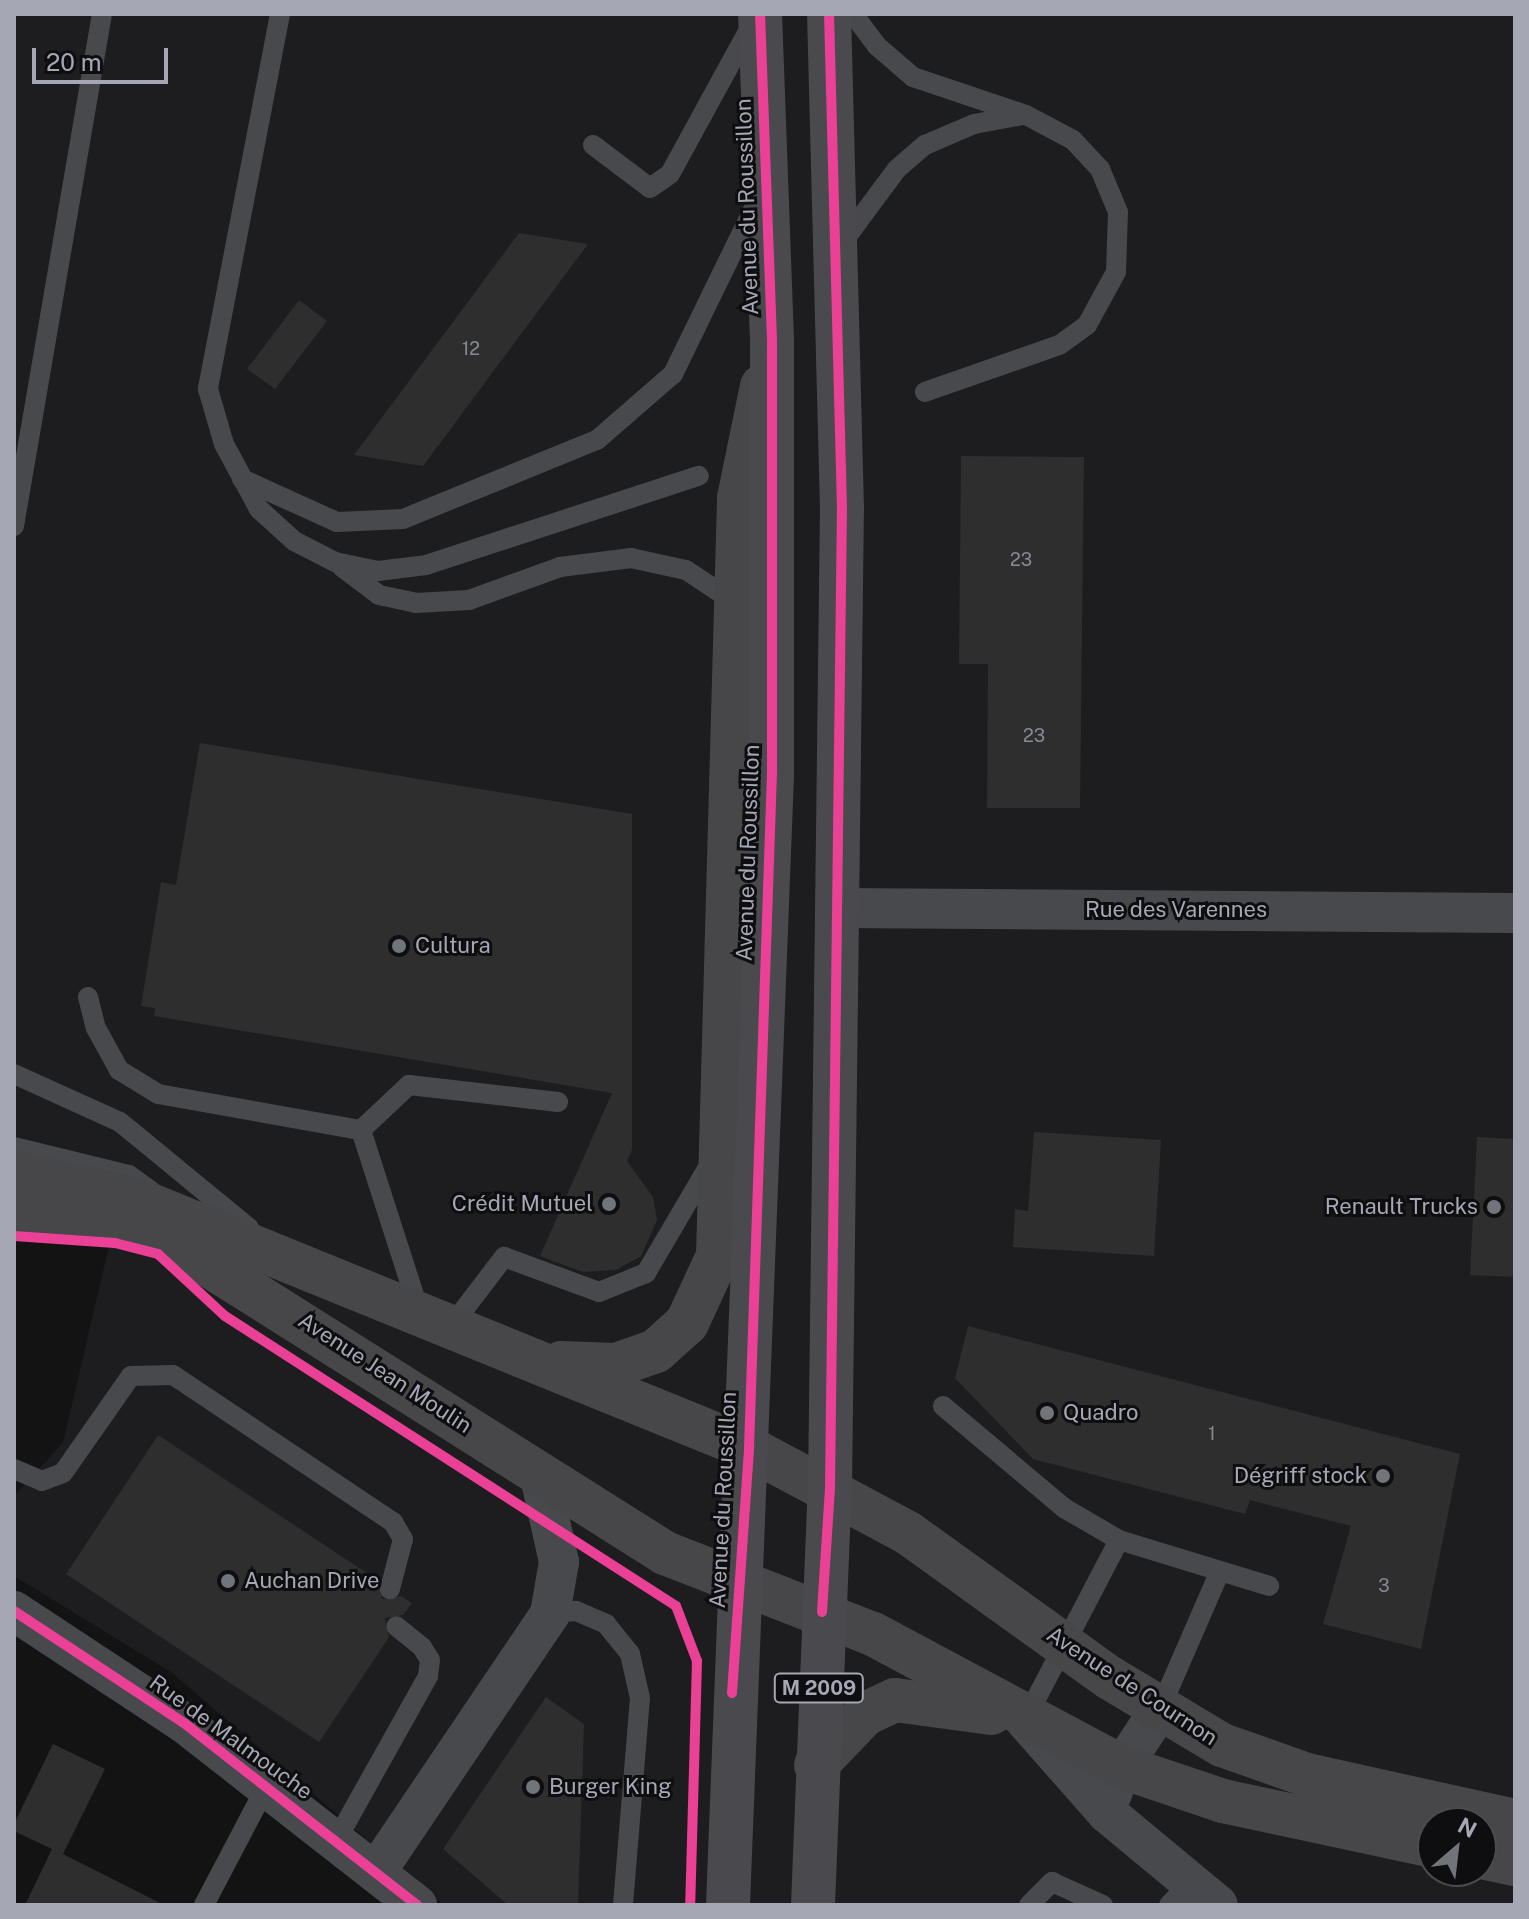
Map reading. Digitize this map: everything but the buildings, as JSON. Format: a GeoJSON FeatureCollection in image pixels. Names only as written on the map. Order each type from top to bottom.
{"type":"FeatureCollection","features":[{"type":"Feature","properties":{"kind":"main road","name":"Avenue du Roussillon"},"geometry":{"type":"LineString","coordinates":[[728,1905],[737,1586],[749,1448],[734,1193],[773,547],[768,177],[759,14]]}},
{"type":"Feature","properties":{"kind":"main road","name":"M 2009"},"geometry":{"type":"LineString","coordinates":[[813,1905],[822,1612],[830,1487],[842,509],[839,247],[829,14]]}},
{"type":"Feature","properties":{"kind":"main road"},"geometry":{"type":"LineString","coordinates":[[522,1362],[616,1365],[656,1351],[687,1323],[705,1293],[734,1193],[739,498],[772,340]]}},
{"type":"Feature","properties":{"kind":"main road"},"geometry":{"type":"LineString","coordinates":[[14,1172],[138,1200],[294,1262],[522,1362],[749,1448]]}},
{"type":"Feature","properties":{"kind":"main road","name":"Avenue Jean Moulin"},"geometry":{"type":"LineString","coordinates":[[14,1216],[115,1222],[167,1239],[665,1553],[737,1586],[822,1612]]}},
{"type":"Feature","properties":{"kind":"main road","name":"Avenue de Cournon"},"geometry":{"type":"LineString","coordinates":[[749,1448],[830,1487],[908,1533],[1160,1709],[1271,1764],[1515,1821]]}},
{"type":"Feature","properties":{"kind":"main road"},"geometry":{"type":"LineString","coordinates":[[822,1612],[1025,1720],[1122,1767],[1223,1801],[1417,1843]]}},
{"type":"Feature","properties":{"kind":"main road"},"geometry":{"type":"LineString","coordinates":[[816,1765],[865,1714],[895,1700],[1025,1720]]}},
{"type":"Feature","properties":{"kind":"street","name":"Rue des Varennes"},"geometry":{"type":"LineString","coordinates":[[837,908],[1515,913]]}},
{"type":"Feature","properties":{"kind":"street"},"geometry":{"type":"LineString","coordinates":[[378,1869],[550,1614],[559,1562],[539,1472]]}},
{"type":"Feature","properties":{"kind":"street","name":"Rue de Malmouche"},"geometry":{"type":"LineString","coordinates":[[14,1611],[267,1785],[378,1869],[417,1905]]}},
{"type":"Feature","properties":{"kind":"street"},"geometry":{"type":"LineString","coordinates":[[1107,1813],[1122,1767],[1160,1709]]}},
{"type":"Feature","properties":{"kind":"street"},"geometry":{"type":"LineString","coordinates":[[1025,1720],[1107,1813],[1192,1898]]}},
{"type":"Feature","properties":{"kind":"lane"},"geometry":{"type":"LineString","coordinates":[[14,526],[102,14]]}},
{"type":"Feature","properties":{"kind":"lane"},"geometry":{"type":"LineString","coordinates":[[280,14],[208,389],[238,476],[259,509],[294,541],[335,562],[379,595],[416,603],[469,600],[560,567],[631,558],[686,570],[737,604]]}},
{"type":"Feature","properties":{"kind":"lane"},"geometry":{"type":"LineString","coordinates":[[593,145],[650,188],[670,174],[759,14]]}},
{"type":"Feature","properties":{"kind":"lane"},"geometry":{"type":"LineString","coordinates":[[853,14],[877,46],[913,77],[1026,115],[1073,140],[1108,184],[1121,233],[1112,284],[1098,313],[1059,345],[925,392]]}},
{"type":"Feature","properties":{"kind":"lane"},"geometry":{"type":"LineString","coordinates":[[839,247],[897,169],[925,145],[974,124],[1026,115]]}},
{"type":"Feature","properties":{"kind":"lane"},"geometry":{"type":"LineString","coordinates":[[238,476],[337,522],[403,519],[597,440],[673,374],[768,177]]}},
{"type":"Feature","properties":{"kind":"lane"},"geometry":{"type":"LineString","coordinates":[[335,562],[378,571],[426,565],[699,476]]}},
{"type":"Feature","properties":{"kind":"lane"},"geometry":{"type":"LineString","coordinates":[[88,997],[119,1070],[158,1094],[361,1130]]}},
{"type":"Feature","properties":{"kind":"lane"},"geometry":{"type":"LineString","coordinates":[[14,1074],[120,1122],[294,1262]]}},
{"type":"Feature","properties":{"kind":"lane"},"geometry":{"type":"LineString","coordinates":[[361,1130],[409,1085],[558,1102]]}},
{"type":"Feature","properties":{"kind":"lane"},"geometry":{"type":"LineString","coordinates":[[361,1130],[435,1324],[504,1257],[579,1288],[621,1287],[646,1273],[663,1253],[675,1219],[734,1193]]}},
{"type":"Feature","properties":{"kind":"lane"},"geometry":{"type":"LineString","coordinates":[[14,1147],[129,1175],[189,1220]]}},
{"type":"Feature","properties":{"kind":"lane"},"geometry":{"type":"LineString","coordinates":[[14,1469],[42,1481],[63,1473],[131,1376],[173,1375],[393,1522],[403,1539],[390,1589]]}},
{"type":"Feature","properties":{"kind":"lane"},"geometry":{"type":"LineString","coordinates":[[943,1406],[1064,1508],[1119,1540],[1269,1586]]}},
{"type":"Feature","properties":{"kind":"lane"},"geometry":{"type":"LineString","coordinates":[[1025,1720],[1119,1540]]}},
{"type":"Feature","properties":{"kind":"lane"},"geometry":{"type":"LineString","coordinates":[[1160,1709],[1220,1571]]}},
{"type":"Feature","properties":{"kind":"lane"},"geometry":{"type":"LineString","coordinates":[[550,1614],[576,1611],[606,1624],[630,1654],[640,1698],[623,1905]]}},
{"type":"Feature","properties":{"kind":"lane"},"geometry":{"type":"LineString","coordinates":[[337,1839],[428,1676],[430,1660],[422,1647],[396,1626]]}},
{"type":"Feature","properties":{"kind":"lane"},"geometry":{"type":"LineString","coordinates":[[204,1905],[267,1785]]}},
{"type":"Feature","properties":{"kind":"lane"},"geometry":{"type":"LineString","coordinates":[[1029,1905],[1052,1882],[1103,1905]]}},
{"type":"Feature","properties":{"kind":"shaded area"},"geometry":{"type":"Polygon","coordinates":[[[14,14],[1515,14],[1515,1905],[443,1905],[171,1672],[14,1576],[14,1496],[63,1443],[109,1246],[14,1172],[14,14]]]}},
{"type":"Feature","properties":{"kind":"cycle path"},"geometry":{"type":"LineString","coordinates":[[732,1693],[749,1448],[772,773],[772,340],[760,14]]}},
{"type":"Feature","properties":{"kind":"cycle path"},"geometry":{"type":"LineString","coordinates":[[822,1612],[830,1487],[842,509],[829,14]]}},
{"type":"Feature","properties":{"kind":"cycle path"},"geometry":{"type":"LineString","coordinates":[[14,1236],[115,1243],[158,1254],[225,1316],[676,1606],[697,1661],[690,1905]]}},
{"type":"Feature","properties":{"kind":"cycle path"},"geometry":{"type":"LineString","coordinates":[[14,1611],[184,1723],[417,1905]]}},
{"type":"Feature","properties":{"kind":"place","name":"Cultura"},"geometry":{"type":"Point","coordinates":[399,946]}},
{"type":"Feature","properties":{"kind":"place","name":"Crédit Mutuel"},"geometry":{"type":"Point","coordinates":[609,1204]}},
{"type":"Feature","properties":{"kind":"place","name":"Renault Trucks"},"geometry":{"type":"Point","coordinates":[1494,1207]}},
{"type":"Feature","properties":{"kind":"place","name":"Quadro"},"geometry":{"type":"Point","coordinates":[1047,1413]}},
{"type":"Feature","properties":{"kind":"place","name":"Dégriff stock"},"geometry":{"type":"Point","coordinates":[1383,1476]}},
{"type":"Feature","properties":{"kind":"place","name":"Auchan Drive"},"geometry":{"type":"Point","coordinates":[228,1581]}},
{"type":"Feature","properties":{"kind":"place","name":"Burger King"},"geometry":{"type":"Point","coordinates":[533,1787]}}]}
